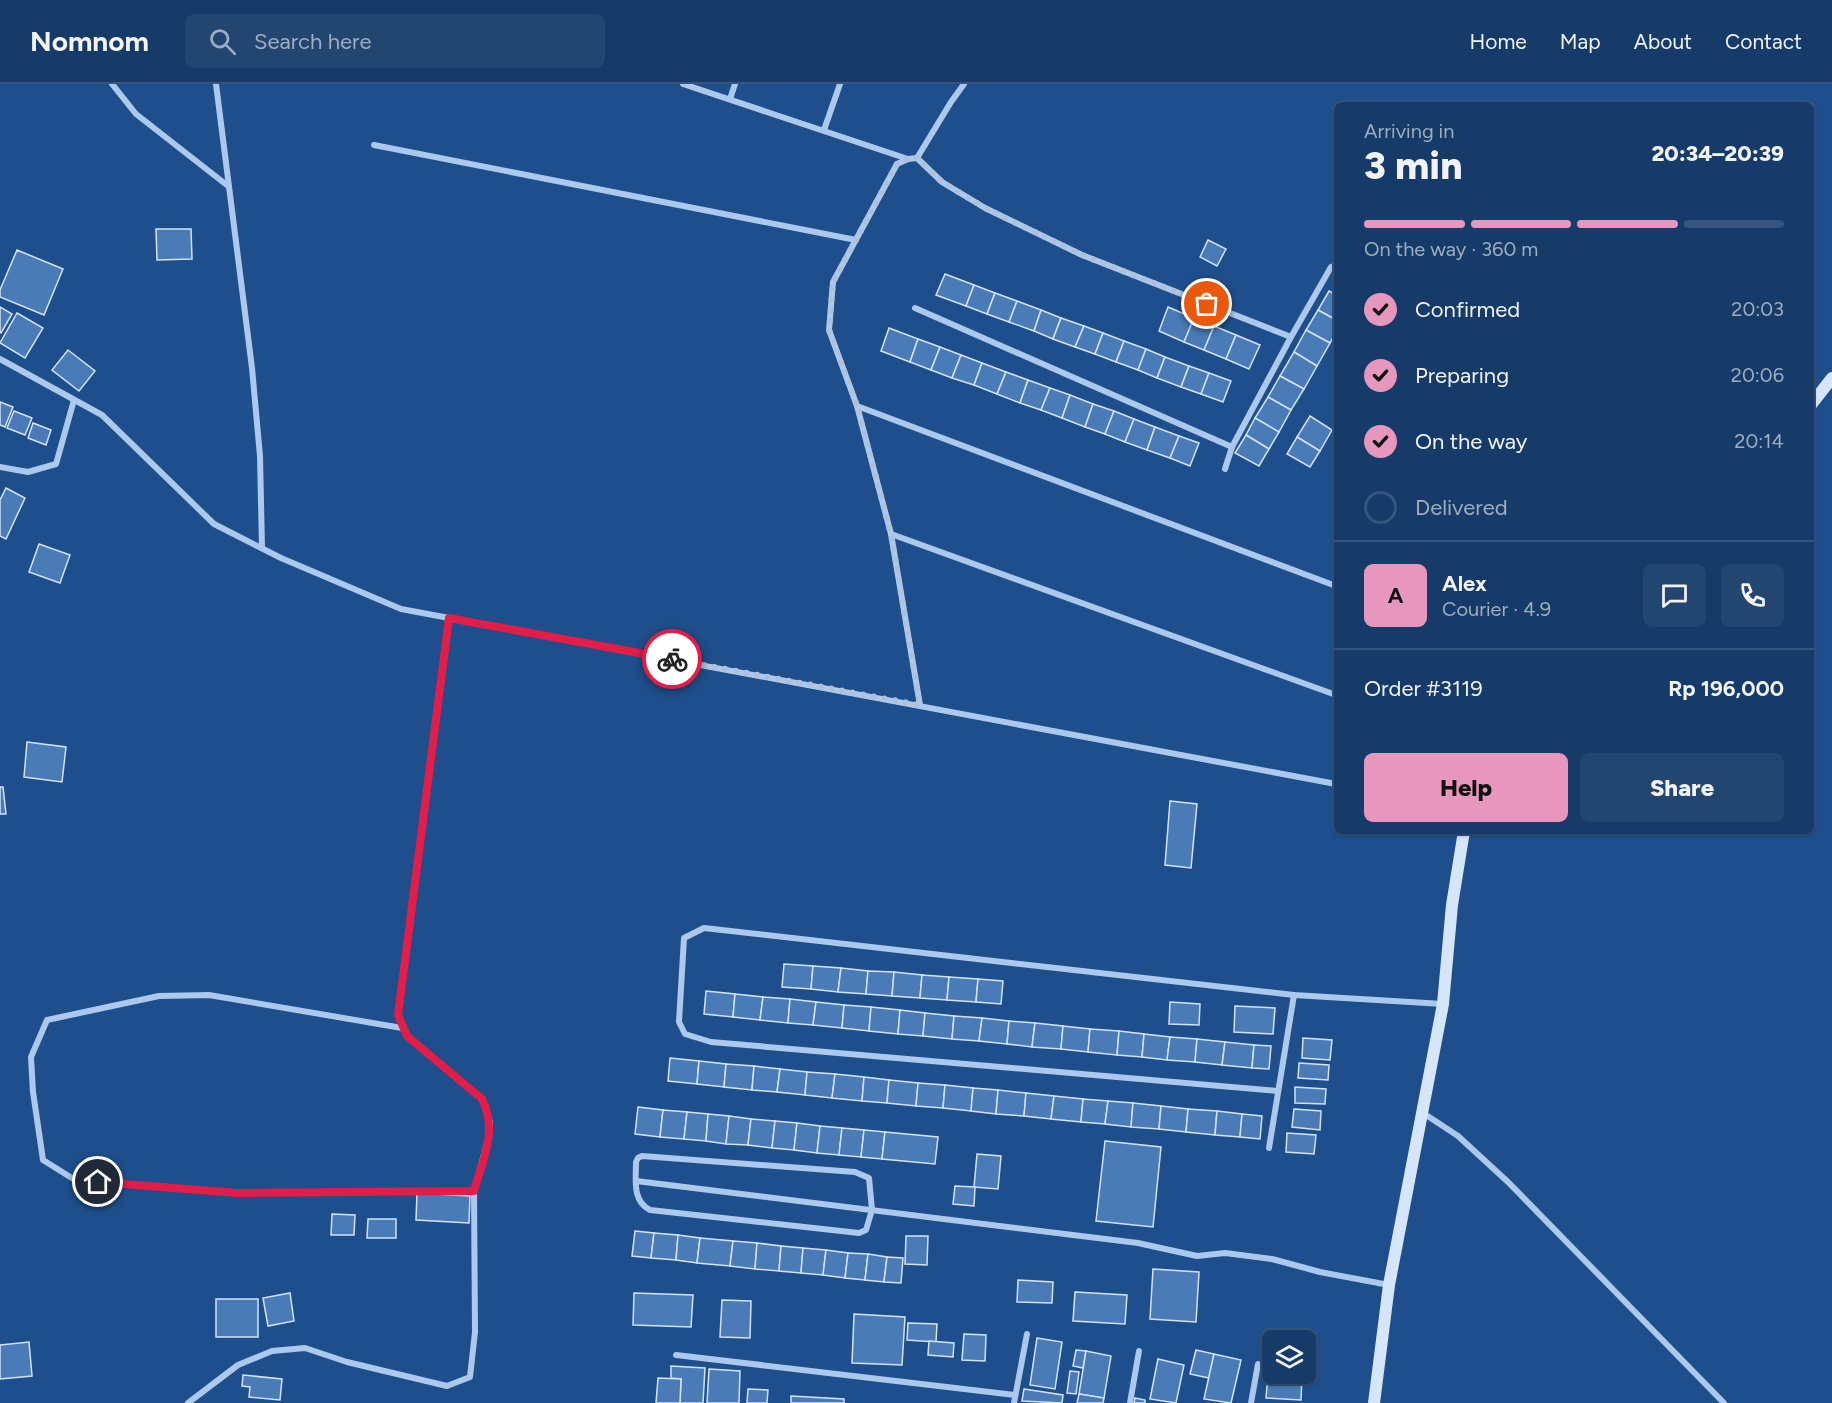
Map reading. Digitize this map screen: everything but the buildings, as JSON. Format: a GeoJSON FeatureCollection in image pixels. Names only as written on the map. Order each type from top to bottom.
{"type":"FeatureCollection","features":[{"type":"Feature","properties":{"kind":"street"},"geometry":{"type":"LineString","coordinates":[[112,84],[136,114],[228,186]]}},
{"type":"Feature","properties":{"kind":"street"},"geometry":{"type":"LineString","coordinates":[[216,84],[253,379],[260,456],[262,548]]}},
{"type":"Feature","properties":{"kind":"street"},"geometry":{"type":"LineString","coordinates":[[682,84],[908,159]]}},
{"type":"Feature","properties":{"kind":"street"},"geometry":{"type":"LineString","coordinates":[[730,99],[735,84]]}},
{"type":"Feature","properties":{"kind":"street"},"geometry":{"type":"LineString","coordinates":[[824,130],[840,84]]}},
{"type":"Feature","properties":{"kind":"street"},"geometry":{"type":"LineString","coordinates":[[917,158],[964,84]]}},
{"type":"Feature","properties":{"kind":"street"},"geometry":{"type":"LineString","coordinates":[[374,145],[856,240]]}},
{"type":"Feature","properties":{"kind":"street"},"geometry":{"type":"LineString","coordinates":[[917,158],[897,164],[833,282],[829,330],[857,406],[891,534],[920,705]]}},
{"type":"Feature","properties":{"kind":"street"},"geometry":{"type":"LineString","coordinates":[[917,158],[942,182],[985,208],[1082,255],[1291,337]]}},
{"type":"Feature","properties":{"kind":"street"},"geometry":{"type":"LineString","coordinates":[[1225,469],[1232,447],[1291,337],[1331,267],[1334,266]]}},
{"type":"Feature","properties":{"kind":"street"},"geometry":{"type":"LineString","coordinates":[[915,308],[1232,447]]}},
{"type":"Feature","properties":{"kind":"street"},"geometry":{"type":"LineString","coordinates":[[0,359],[102,415],[214,524],[262,548],[401,609],[1334,784]]}},
{"type":"Feature","properties":{"kind":"street"},"geometry":{"type":"LineString","coordinates":[[1814,401],[1832,378]]}},
{"type":"Feature","properties":{"kind":"street"},"geometry":{"type":"LineString","coordinates":[[0,467],[28,472],[57,464],[74,400]]}},
{"type":"Feature","properties":{"kind":"street"},"geometry":{"type":"LineString","coordinates":[[857,406],[1334,585]]}},
{"type":"Feature","properties":{"kind":"street"},"geometry":{"type":"LineString","coordinates":[[891,534],[1334,694]]}},
{"type":"Feature","properties":{"kind":"street"},"geometry":{"type":"LineString","coordinates":[[188,1403],[238,1365],[272,1351],[305,1348],[347,1362],[447,1386],[470,1377],[476,1332],[474,1191],[489,1137],[488,1111],[482,1099],[407,1036],[398,1015],[449,618]]}},
{"type":"Feature","properties":{"kind":"street"},"geometry":{"type":"LineString","coordinates":[[1374,1403],[1389,1285],[1443,1004],[1452,905],[1464,834]]}},
{"type":"Feature","properties":{"kind":"street"},"geometry":{"type":"LineString","coordinates":[[1278,1091],[711,1042],[685,1034],[679,1022],[684,938],[704,928],[1293,995],[1443,1004]]}},
{"type":"Feature","properties":{"kind":"street"},"geometry":{"type":"LineString","coordinates":[[402,1028],[209,995],[159,996],[47,1020],[31,1058],[33,1092],[43,1160],[75,1180],[237,1193],[474,1191]]}},
{"type":"Feature","properties":{"kind":"street"},"geometry":{"type":"LineString","coordinates":[[1269,1148],[1293,995]]}},
{"type":"Feature","properties":{"kind":"street"},"geometry":{"type":"LineString","coordinates":[[1423,1113],[1458,1136],[1508,1182],[1724,1403]]}},
{"type":"Feature","properties":{"kind":"street"},"geometry":{"type":"LineString","coordinates":[[642,1156],[855,1172],[869,1178],[872,1210],[866,1230],[860,1233],[650,1210],[642,1206],[638,1200],[636,1181],[636,1162],[642,1156]]}},
{"type":"Feature","properties":{"kind":"street"},"geometry":{"type":"LineString","coordinates":[[636,1181],[1138,1243],[1197,1256],[1225,1253],[1272,1259],[1320,1272],[1389,1285]]}},
{"type":"Feature","properties":{"kind":"street"},"geometry":{"type":"LineString","coordinates":[[1014,1403],[1027,1334]]}},
{"type":"Feature","properties":{"kind":"street"},"geometry":{"type":"LineString","coordinates":[[1130,1403],[1139,1351]]}},
{"type":"Feature","properties":{"kind":"street"},"geometry":{"type":"LineString","coordinates":[[676,1355],[1015,1395]]}},
{"type":"Feature","properties":{"kind":"street"},"geometry":{"type":"LineString","coordinates":[[1251,1403],[1258,1364]]}},
{"type":"Feature","properties":{"kind":"way so far"},"geometry":{"type":"LineString","coordinates":[[672,659],[920,705],[891,534],[857,406],[829,330],[833,282],[897,164],[917,158],[942,182],[985,208],[1082,255],[1207,304]]}},
{"type":"Feature","properties":{"kind":"route"},"geometry":{"type":"LineString","coordinates":[[98,1182],[237,1193],[474,1191],[489,1137],[488,1111],[482,1099],[407,1036],[398,1015],[449,618],[672,659]]}}]}
